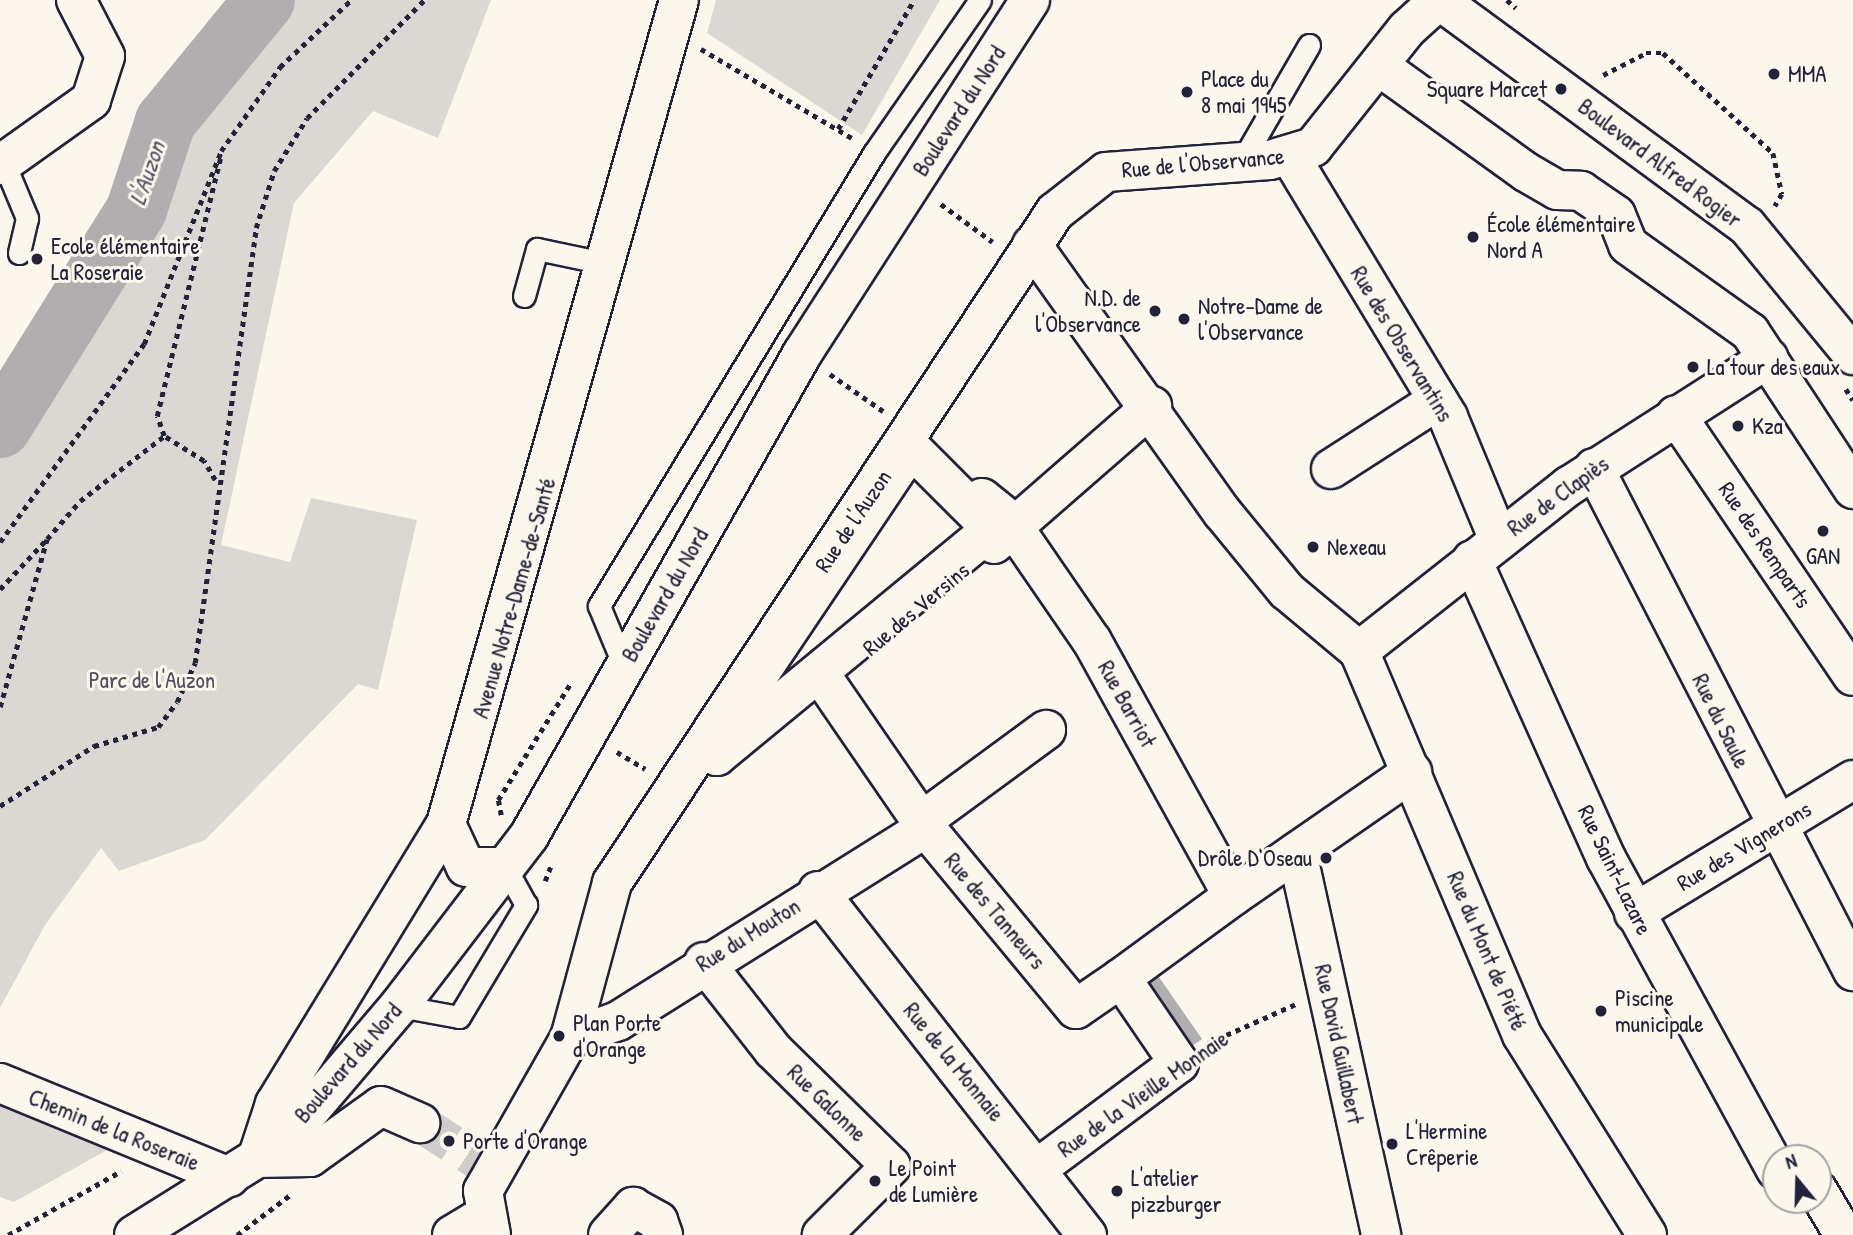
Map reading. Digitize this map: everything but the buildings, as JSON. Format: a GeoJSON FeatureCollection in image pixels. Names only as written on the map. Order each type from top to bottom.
{"type":"FeatureCollection","features":[{"type":"Feature","properties":{"kind":"street"},"geometry":{"type":"LineString","coordinates":[[2,164],[91,100],[105,56],[76,0]]}},
{"type":"Feature","properties":{"kind":"street","name":"Avenue Notre-Dame-de-Santé"},"geometry":{"type":"LineString","coordinates":[[243,1168],[275,1104],[446,824],[608,264],[680,0]]}},
{"type":"Feature","properties":{"kind":"street","name":"Boulevard du Nord"},"geometry":{"type":"LineString","coordinates":[[134,1235],[243,1168],[301,1121],[399,1006],[505,867],[624,666],[802,354],[1030,0]]}},
{"type":"Feature","properties":{"kind":"street","name":"Rue de l'Observance"},"geometry":{"type":"LineString","coordinates":[[1017,246],[1106,172],[1290,156],[1325,137],[1379,66],[1439,0]]}},
{"type":"Feature","properties":{"kind":"street","name":"Boulevard Alfred Rogier"},"geometry":{"type":"LineString","coordinates":[[1439,0],[1747,226],[1853,355]]}},
{"type":"Feature","properties":{"kind":"street"},"geometry":{"type":"LineString","coordinates":[[1379,66],[1526,173],[1557,190],[1581,191],[1616,215],[1628,245],[1750,332],[1853,488]]}},
{"type":"Feature","properties":{"kind":"street","name":"Rue des Observantins"},"geometry":{"type":"LineString","coordinates":[[1290,156],[1438,400],[1476,474],[1485,550]]}},
{"type":"Feature","properties":{"kind":"street"},"geometry":{"type":"LineString","coordinates":[[1017,246],[1152,406],[1222,512],[1287,591],[1359,651]]}},
{"type":"Feature","properties":{"kind":"street","name":"Rue de l'Auzon"},"geometry":{"type":"LineString","coordinates":[[481,1201],[569,1038],[612,883],[912,432],[1017,246]]}},
{"type":"Feature","properties":{"kind":"street","name":"Rue de Clapiès"},"geometry":{"type":"LineString","coordinates":[[1359,651],[1485,550],[1594,468],[1768,358]]}},
{"type":"Feature","properties":{"kind":"street"},"geometry":{"type":"LineString","coordinates":[[1331,469],[1438,400]]}},
{"type":"Feature","properties":{"kind":"street","name":"Rue des Versins"},"geometry":{"type":"LineString","coordinates":[[670,795],[719,770],[827,684],[1014,527],[1152,406]]}},
{"type":"Feature","properties":{"kind":"street","name":"Rue des Remparts"},"geometry":{"type":"LineString","coordinates":[[1676,415],[1853,676]]}},
{"type":"Feature","properties":{"kind":"street","name":"Rue Barriot"},"geometry":{"type":"LineString","coordinates":[[912,432],[1014,527],[1092,641],[1233,896]]}},
{"type":"Feature","properties":{"kind":"street"},"geometry":{"type":"LineString","coordinates":[[911,448],[992,529],[717,756],[711,746],[911,448]]}},
{"type":"Feature","properties":{"kind":"street","name":"Rue du Saule"},"geometry":{"type":"LineString","coordinates":[[1594,468],[1774,828],[1853,971]]}},
{"type":"Feature","properties":{"kind":"street","name":"Rue Saint-Lazare"},"geometry":{"type":"LineString","coordinates":[[1485,550],[1634,913],[1762,1145]]}},
{"type":"Feature","properties":{"kind":"street","name":"Rue du Mont de Piété"},"geometry":{"type":"LineString","coordinates":[[1359,651],[1522,1035],[1647,1235]]}},
{"type":"Feature","properties":{"kind":"street","name":"Rue des Tanneurs"},"geometry":{"type":"LineString","coordinates":[[827,684],[924,825],[1076,1009],[1121,978]]}},
{"type":"Feature","properties":{"kind":"street","name":"Rue du Mouton"},"geometry":{"type":"LineString","coordinates":[[569,1038],[618,1021],[704,961],[924,825],[1046,730]]}},
{"type":"Feature","properties":{"kind":"street"},"geometry":{"type":"LineString","coordinates":[[1179,1063],[1121,978],[1233,896],[1412,772]]}},
{"type":"Feature","properties":{"kind":"street","name":"Rue des Vignerons"},"geometry":{"type":"LineString","coordinates":[[1634,913],[1853,779]]}},
{"type":"Feature","properties":{"kind":"street"},"geometry":{"type":"LineString","coordinates":[[446,824],[466,867],[505,867]]}},
{"type":"Feature","properties":{"kind":"street","name":"Rue David Guillabert"},"geometry":{"type":"LineString","coordinates":[[1297,852],[1381,1235]]}},
{"type":"Feature","properties":{"kind":"street","name":"Rue de la Monnaie"},"geometry":{"type":"LineString","coordinates":[[818,891],[1038,1168],[1087,1235]]}},
{"type":"Feature","properties":{"kind":"street","name":"Rue Galonne"},"geometry":{"type":"LineString","coordinates":[[704,961],[773,1050],[891,1166],[822,1235]]}},
{"type":"Feature","properties":{"kind":"street","name":"Rue de la Vieille Monnaie"},"geometry":{"type":"LineString","coordinates":[[1038,1168],[1179,1063]]}},
{"type":"Feature","properties":{"kind":"street","name":"Chemin de la Roseraie"},"geometry":{"type":"LineString","coordinates":[[0,1083],[243,1168]]}},
{"type":"Feature","properties":{"kind":"street"},"geometry":{"type":"LineString","coordinates":[[243,1168],[310,1157],[381,1106],[420,1123]]}},
{"type":"Feature","properties":{"kind":"street"},"geometry":{"type":"LineString","coordinates":[[608,1235],[632,1207],[658,1221],[663,1235]]}},
{"type":"Feature","properties":{"kind":"street"},"geometry":{"type":"LineString","coordinates":[[1832,1214],[1844,1235]]}},
{"type":"Feature","properties":{"kind":"lane"},"geometry":{"type":"LineString","coordinates":[[624,666],[599,606],[874,153],[980,0]]}},
{"type":"Feature","properties":{"kind":"lane"},"geometry":{"type":"LineString","coordinates":[[1242,162],[1309,45]]}},
{"type":"Feature","properties":{"kind":"lane"},"geometry":{"type":"LineString","coordinates":[[2,164],[27,218],[19,253]]}},
{"type":"Feature","properties":{"kind":"lane"},"geometry":{"type":"LineString","coordinates":[[524,296],[537,249],[608,264]]}},
{"type":"Feature","properties":{"kind":"lane"},"geometry":{"type":"LineString","coordinates":[[399,1006],[459,1017],[526,905],[505,867]]}},
{"type":"Feature","properties":{"kind":"path"},"geometry":{"type":"LineString","coordinates":[[0,542],[145,344],[221,151],[280,67],[351,0]]}},
{"type":"Feature","properties":{"kind":"path"},"geometry":{"type":"LineString","coordinates":[[0,806],[94,746],[158,727],[177,702],[195,663],[216,481],[256,228],[274,171],[307,118],[424,0]]}},
{"type":"Feature","properties":{"kind":"path"},"geometry":{"type":"LineString","coordinates":[[838,129],[914,0]]}},
{"type":"Feature","properties":{"kind":"path"},"geometry":{"type":"LineString","coordinates":[[1507,0],[1526,16]]}},
{"type":"Feature","properties":{"kind":"path"},"geometry":{"type":"LineString","coordinates":[[1595,78],[1646,53],[1663,54],[1773,153],[1782,194],[1770,212]]}},
{"type":"Feature","properties":{"kind":"path"},"geometry":{"type":"LineString","coordinates":[[719,54],[862,144]]}},
{"type":"Feature","properties":{"kind":"path"},"geometry":{"type":"LineString","coordinates":[[216,481],[204,461],[164,436],[157,416],[221,151]]}},
{"type":"Feature","properties":{"kind":"path"},"geometry":{"type":"LineString","coordinates":[[948,209],[1017,246]]}},
{"type":"Feature","properties":{"kind":"path"},"geometry":{"type":"LineString","coordinates":[[842,381],[912,432]]}},
{"type":"Feature","properties":{"kind":"path"},"geometry":{"type":"LineString","coordinates":[[0,589],[80,501],[164,436]]}},
{"type":"Feature","properties":{"kind":"path"},"geometry":{"type":"LineString","coordinates":[[0,707],[47,539]]}},
{"type":"Feature","properties":{"kind":"path","name":"Rue de la Vieille Monnaie"},"geometry":{"type":"LineString","coordinates":[[1179,1063],[1276,1008],[1328,997]]}},
{"type":"Feature","properties":{"kind":"path"},"geometry":{"type":"LineString","coordinates":[[8,1235],[131,1167]]}},
{"type":"Feature","properties":{"kind":"green space","name":"Parc de l'Auzon"},"geometry":{"type":"Polygon","coordinates":[[[294,0],[491,0],[438,138],[373,111],[294,203],[221,545],[290,562],[311,498],[417,520],[378,690],[358,684],[205,840],[119,871],[101,848],[45,925],[0,1008],[0,450],[109,299],[223,64],[294,0]]]}},
{"type":"Feature","properties":{"kind":"green space"},"geometry":{"type":"Polygon","coordinates":[[[716,0],[940,0],[862,135],[707,33],[716,0]]]}},
{"type":"Feature","properties":{"kind":"green space"},"geometry":{"type":"Polygon","coordinates":[[[0,1105],[109,1149],[14,1202],[0,1197],[0,1105]]]}},
{"type":"Feature","properties":{"kind":"shaded area"},"geometry":{"type":"Polygon","coordinates":[[[1154,970],[1202,1039],[1184,1052],[1136,983],[1154,970]]]}},
{"type":"Feature","properties":{"kind":"waterway","name":"L'Auzon"},"geometry":{"type":"LineString","coordinates":[[0,427],[136,209],[165,121],[264,0]]}},
{"type":"Feature","properties":{"kind":"tunnel"},"geometry":{"type":"LineString","coordinates":[[420,1123],[480,1162]]}},
{"type":"Feature","properties":{"kind":"place","name":"MMA"},"geometry":{"type":"Point","coordinates":[1774,74]}},
{"type":"Feature","properties":{"kind":"place","name":"Square Marcet"},"geometry":{"type":"Point","coordinates":[1561,89]}},
{"type":"Feature","properties":{"kind":"place","name":"Place du 8 mai 1945"},"geometry":{"type":"Point","coordinates":[1187,92]}},
{"type":"Feature","properties":{"kind":"place","name":"École élémentaire Nord A"},"geometry":{"type":"Point","coordinates":[1473,237]}},
{"type":"Feature","properties":{"kind":"place","name":"Ecole élémentaire La Roseraie"},"geometry":{"type":"Point","coordinates":[37,259]}},
{"type":"Feature","properties":{"kind":"place","name":"N.D. de l'Observance"},"geometry":{"type":"Point","coordinates":[1155,311]}},
{"type":"Feature","properties":{"kind":"place","name":"Notre-Dame de l'Observance"},"geometry":{"type":"Point","coordinates":[1184,319]}},
{"type":"Feature","properties":{"kind":"place","name":"La tour des eaux"},"geometry":{"type":"Point","coordinates":[1693,367]}},
{"type":"Feature","properties":{"kind":"place","name":"Kza"},"geometry":{"type":"Point","coordinates":[1738,426]}},
{"type":"Feature","properties":{"kind":"place","name":"GAN"},"geometry":{"type":"Point","coordinates":[1823,531]}},
{"type":"Feature","properties":{"kind":"place","name":"Nexeau"},"geometry":{"type":"Point","coordinates":[1313,547]}},
{"type":"Feature","properties":{"kind":"place","name":"Drôle D‘Oseau"},"geometry":{"type":"Point","coordinates":[1326,858]}},
{"type":"Feature","properties":{"kind":"place","name":"Piscine municipale"},"geometry":{"type":"Point","coordinates":[1601,1011]}},
{"type":"Feature","properties":{"kind":"place","name":"Plan Porte d'Orange"},"geometry":{"type":"Point","coordinates":[559,1036]}},
{"type":"Feature","properties":{"kind":"place","name":"Porte d'Orange"},"geometry":{"type":"Point","coordinates":[449,1141]}},
{"type":"Feature","properties":{"kind":"place","name":"L'Hermine Crêperie"},"geometry":{"type":"Point","coordinates":[1392,1144]}},
{"type":"Feature","properties":{"kind":"place","name":"Le Point de Lumière"},"geometry":{"type":"Point","coordinates":[875,1181]}},
{"type":"Feature","properties":{"kind":"place","name":"L'atelier pizzburger"},"geometry":{"type":"Point","coordinates":[1117,1191]}}]}
